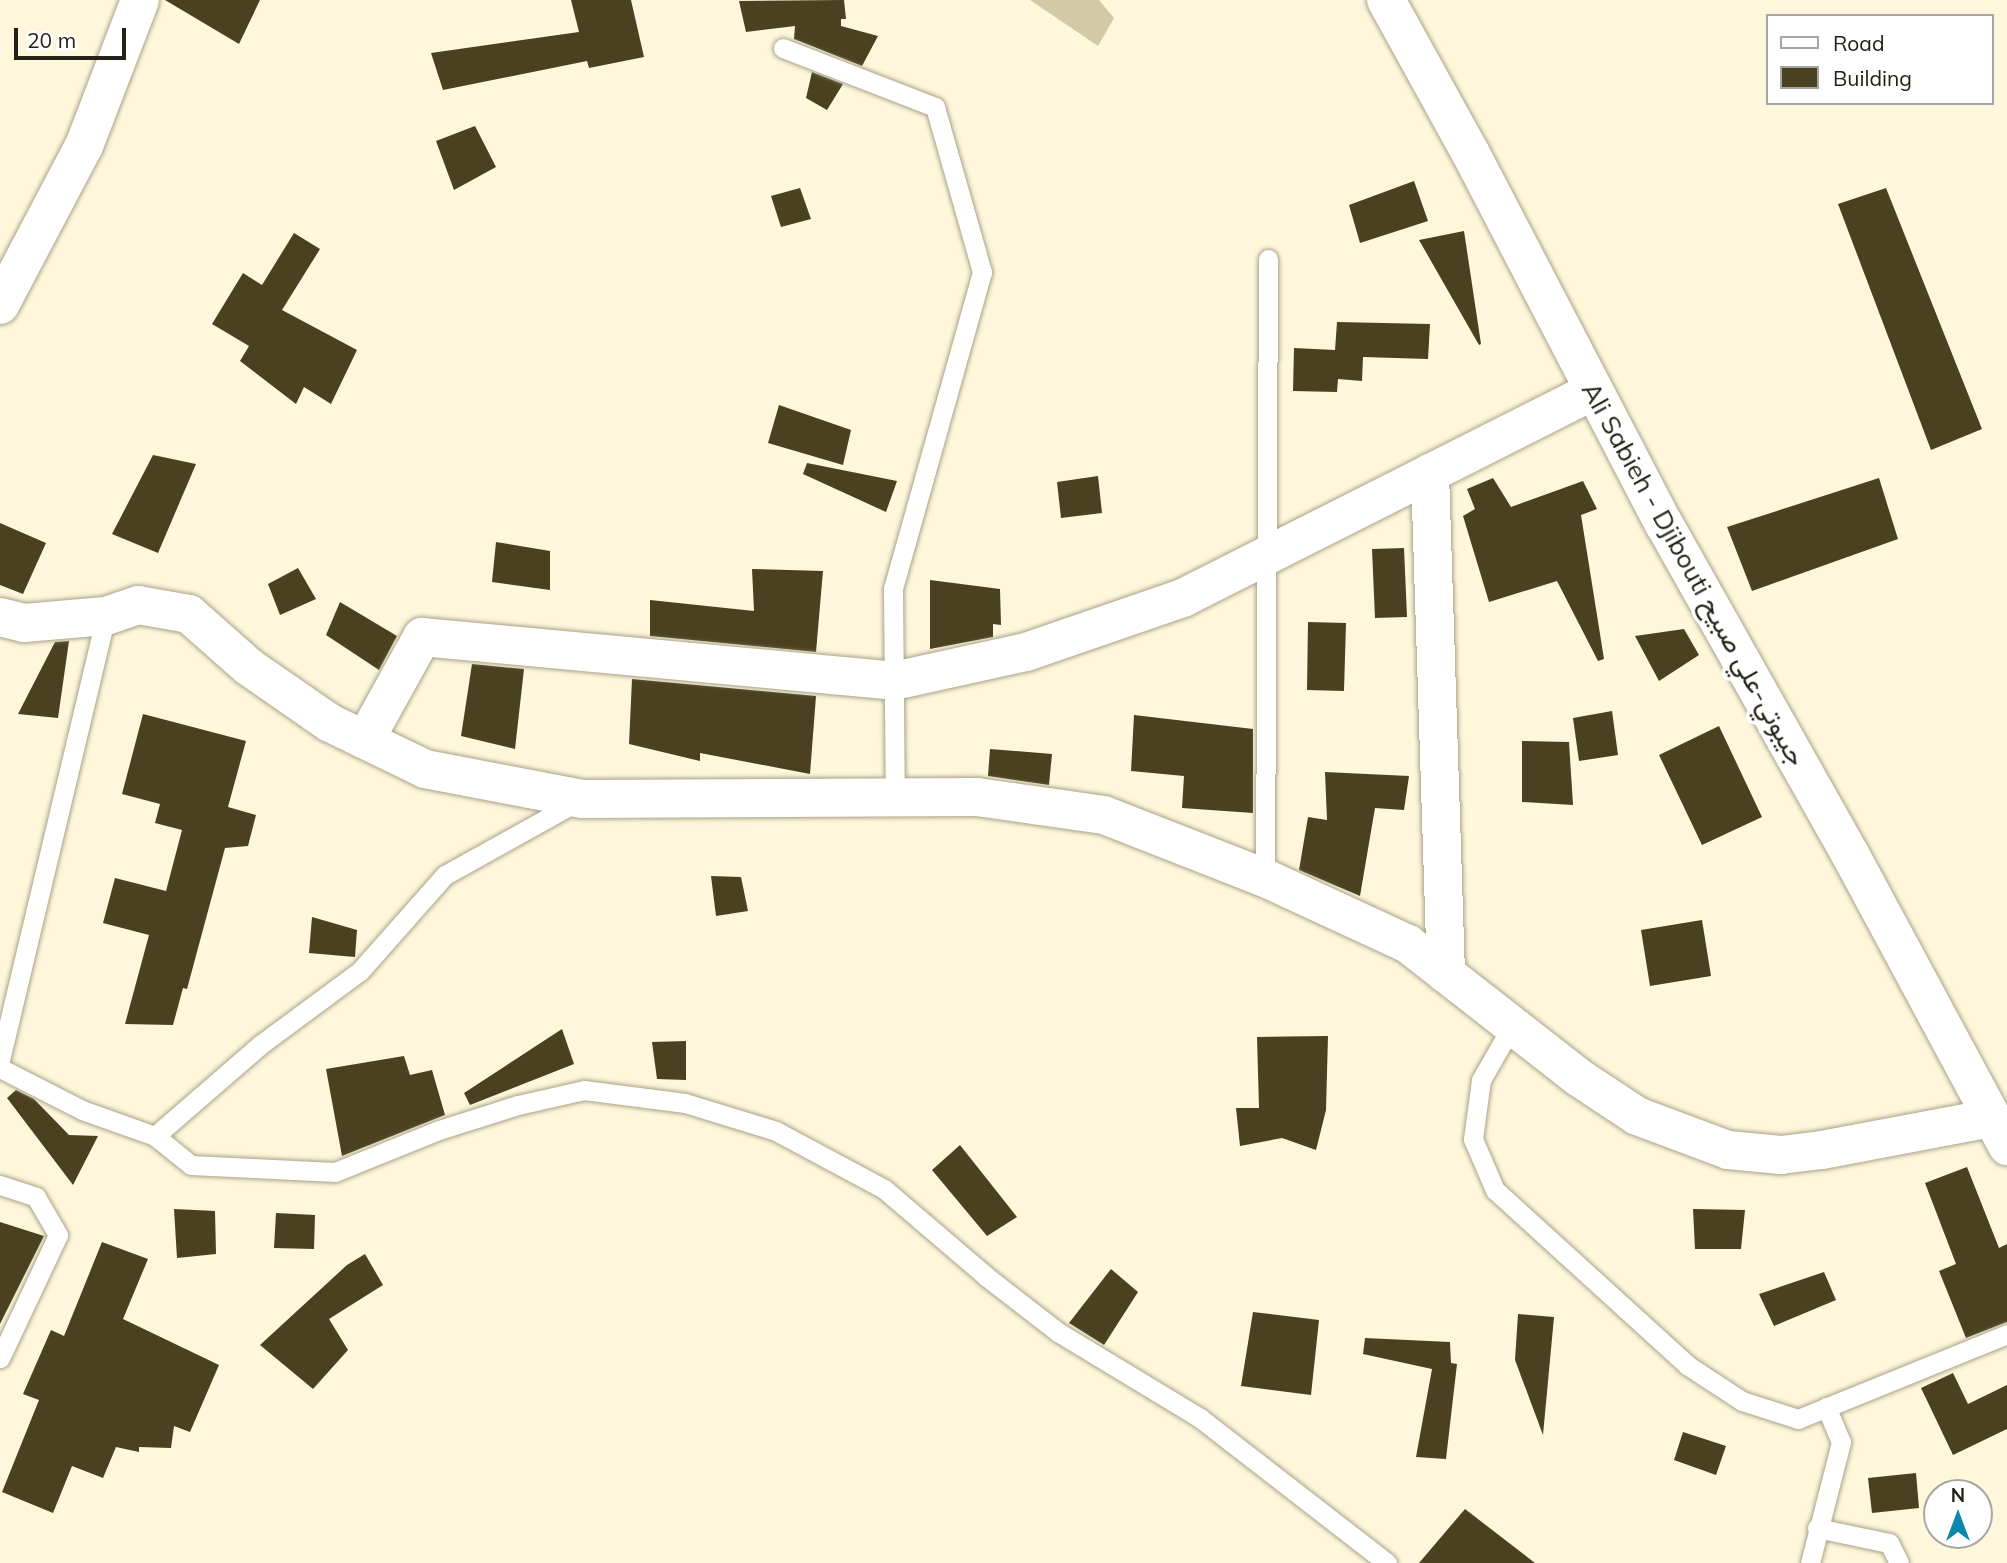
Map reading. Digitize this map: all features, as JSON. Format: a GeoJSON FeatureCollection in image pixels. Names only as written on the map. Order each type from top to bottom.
{"type":"FeatureCollection","features":[{"type":"Feature","properties":{"kind":"street"},"geometry":{"type":"LineString","coordinates":[[0,305],[84,145],[140,0]]}},
{"type":"Feature","properties":{"kind":"street","name":"Ali Sabieh - Djibouti جيبوتي-علي صبيح"},"geometry":{"type":"LineString","coordinates":[[1385,0],[1470,152],[1592,391],[1850,854],[1999,1132]]}},
{"type":"Feature","properties":{"kind":"street"},"geometry":{"type":"LineString","coordinates":[[365,740],[422,637],[894,681],[1026,652],[1183,598],[1592,391]]}},
{"type":"Feature","properties":{"kind":"street"},"geometry":{"type":"LineString","coordinates":[[1430,473],[1446,974]]}},
{"type":"Feature","properties":{"kind":"street"},"geometry":{"type":"LineString","coordinates":[[0,617],[24,622],[106,616],[138,605],[189,614],[249,667],[330,723],[425,769],[582,799],[977,797],[1104,815],[1265,878],[1408,944],[1578,1077],[1637,1116],[1728,1150],[1781,1155],[1999,1132]]}},
{"type":"Feature","properties":{"kind":"lane"},"geometry":{"type":"LineString","coordinates":[[783,48],[935,107],[982,272],[893,588],[895,797]]}},
{"type":"Feature","properties":{"kind":"lane"},"geometry":{"type":"LineString","coordinates":[[1265,878],[1268,259]]}},
{"type":"Feature","properties":{"kind":"lane"},"geometry":{"type":"LineString","coordinates":[[0,1060],[106,616]]}},
{"type":"Feature","properties":{"kind":"lane"},"geometry":{"type":"LineString","coordinates":[[155,1136],[261,1045],[360,971],[445,875],[582,799]]}},
{"type":"Feature","properties":{"kind":"lane"},"geometry":{"type":"LineString","coordinates":[[1512,1026],[1481,1080],[1474,1139],[1495,1190],[1687,1364],[1742,1401],[1798,1419],[2007,1334]]}},
{"type":"Feature","properties":{"kind":"lane"},"geometry":{"type":"LineString","coordinates":[[0,1068],[82,1110],[155,1136],[191,1165],[335,1172],[439,1130],[519,1105],[584,1090],[685,1103],[776,1131],[884,1189],[987,1278],[1058,1332],[1200,1418],[1387,1563]]}},
{"type":"Feature","properties":{"kind":"lane"},"geometry":{"type":"LineString","coordinates":[[0,1185],[36,1197],[58,1235],[0,1358]]}},
{"type":"Feature","properties":{"kind":"lane"},"geometry":{"type":"LineString","coordinates":[[1810,1563],[1841,1442],[1826,1408]]}},
{"type":"Feature","properties":{"kind":"lane"},"geometry":{"type":"LineString","coordinates":[[1817,1528],[1889,1543],[1899,1563]]}},
{"type":"Feature","properties":{"kind":"shaded area"},"geometry":{"type":"Polygon","coordinates":[[[1030,0],[1099,0],[1114,18],[1098,46],[1030,0]]]}},
{"type":"Feature","properties":{"kind":"building"},"geometry":{"type":"Polygon","coordinates":[[[165,0],[260,0],[239,44],[165,0]]]}},
{"type":"Feature","properties":{"kind":"building"},"geometry":{"type":"Polygon","coordinates":[[[571,0],[631,0],[644,57],[589,68],[587,61],[443,90],[431,53],[579,32],[571,0]]]}},
{"type":"Feature","properties":{"kind":"building"},"geometry":{"type":"Polygon","coordinates":[[[844,0],[846,19],[841,19],[841,26],[878,36],[862,66],[794,39],[795,26],[746,32],[739,1],[844,0]]]}},
{"type":"Feature","properties":{"kind":"building"},"geometry":{"type":"Polygon","coordinates":[[[812,72],[843,84],[827,110],[806,98],[812,72]]]}},
{"type":"Feature","properties":{"kind":"building"},"geometry":{"type":"Polygon","coordinates":[[[475,126],[496,167],[454,190],[436,141],[475,126]]]}},
{"type":"Feature","properties":{"kind":"building"},"geometry":{"type":"Polygon","coordinates":[[[1414,181],[1428,221],[1360,243],[1349,205],[1414,181]]]}},
{"type":"Feature","properties":{"kind":"building"},"geometry":{"type":"Polygon","coordinates":[[[800,188],[811,219],[781,227],[771,196],[800,188]]]}},
{"type":"Feature","properties":{"kind":"building"},"geometry":{"type":"Polygon","coordinates":[[[1886,188],[1982,429],[1931,450],[1838,204],[1886,188]]]}},
{"type":"Feature","properties":{"kind":"building"},"geometry":{"type":"Polygon","coordinates":[[[1464,231],[1481,344],[1479,345],[1419,240],[1464,231]]]}},
{"type":"Feature","properties":{"kind":"building"},"geometry":{"type":"Polygon","coordinates":[[[294,233],[320,249],[282,310],[357,350],[331,404],[304,387],[296,404],[240,361],[249,346],[212,324],[243,273],[262,285],[294,233]]]}},
{"type":"Feature","properties":{"kind":"building"},"geometry":{"type":"Polygon","coordinates":[[[1337,322],[1430,324],[1428,359],[1363,357],[1362,381],[1338,379],[1337,392],[1293,391],[1294,348],[1335,350],[1337,322]]]}},
{"type":"Feature","properties":{"kind":"building"},"geometry":{"type":"Polygon","coordinates":[[[779,405],[851,430],[843,465],[768,443],[779,405]]]}},
{"type":"Feature","properties":{"kind":"building"},"geometry":{"type":"Polygon","coordinates":[[[153,455],[196,464],[158,553],[112,534],[153,455]]]}},
{"type":"Feature","properties":{"kind":"building"},"geometry":{"type":"Polygon","coordinates":[[[807,463],[897,481],[886,512],[803,474],[807,463]]]}},
{"type":"Feature","properties":{"kind":"building"},"geometry":{"type":"Polygon","coordinates":[[[1098,476],[1102,513],[1061,518],[1057,482],[1098,476]]]}},
{"type":"Feature","properties":{"kind":"building"},"geometry":{"type":"Polygon","coordinates":[[[1493,478],[1511,507],[1583,481],[1597,509],[1581,515],[1604,659],[1598,661],[1557,581],[1489,602],[1463,516],[1475,509],[1467,489],[1493,478]]]}},
{"type":"Feature","properties":{"kind":"building"},"geometry":{"type":"Polygon","coordinates":[[[1879,478],[1898,539],[1752,591],[1727,527],[1879,478]]]}},
{"type":"Feature","properties":{"kind":"building"},"geometry":{"type":"Polygon","coordinates":[[[0,523],[46,543],[23,594],[0,585],[0,523]]]}},
{"type":"Feature","properties":{"kind":"building"},"geometry":{"type":"Polygon","coordinates":[[[496,542],[550,551],[550,590],[492,582],[496,542]]]}},
{"type":"Feature","properties":{"kind":"building"},"geometry":{"type":"Polygon","coordinates":[[[1404,548],[1407,617],[1375,618],[1372,549],[1404,548]]]}},
{"type":"Feature","properties":{"kind":"building"},"geometry":{"type":"Polygon","coordinates":[[[298,568],[316,599],[280,615],[268,584],[298,568]]]}},
{"type":"Feature","properties":{"kind":"building"},"geometry":{"type":"Polygon","coordinates":[[[752,569],[823,571],[816,652],[650,636],[650,600],[754,611],[752,569]]]}},
{"type":"Feature","properties":{"kind":"building"},"geometry":{"type":"Polygon","coordinates":[[[930,580],[1000,589],[1001,625],[993,624],[993,637],[930,649],[930,580]]]}},
{"type":"Feature","properties":{"kind":"building"},"geometry":{"type":"Polygon","coordinates":[[[340,602],[397,636],[379,670],[326,635],[340,602]]]}},
{"type":"Feature","properties":{"kind":"building"},"geometry":{"type":"Polygon","coordinates":[[[1308,622],[1346,623],[1344,691],[1307,690],[1308,622]]]}},
{"type":"Feature","properties":{"kind":"building"},"geometry":{"type":"Polygon","coordinates":[[[1684,629],[1699,655],[1659,681],[1635,636],[1684,629]]]}},
{"type":"Feature","properties":{"kind":"building"},"geometry":{"type":"Polygon","coordinates":[[[69,641],[58,718],[18,714],[55,642],[69,641]]]}},
{"type":"Feature","properties":{"kind":"building"},"geometry":{"type":"Polygon","coordinates":[[[472,664],[524,669],[515,749],[461,736],[472,664]]]}},
{"type":"Feature","properties":{"kind":"building"},"geometry":{"type":"Polygon","coordinates":[[[632,679],[816,696],[810,774],[700,753],[700,761],[629,744],[632,679]]]}},
{"type":"Feature","properties":{"kind":"building"},"geometry":{"type":"Polygon","coordinates":[[[1612,711],[1618,755],[1579,761],[1573,718],[1612,711]]]}},
{"type":"Feature","properties":{"kind":"building"},"geometry":{"type":"Polygon","coordinates":[[[143,714],[246,741],[228,807],[256,815],[248,846],[225,848],[187,989],[183,988],[173,1025],[125,1024],[149,935],[103,923],[115,878],[166,891],[182,830],[155,823],[160,804],[122,794],[143,714]]]}},
{"type":"Feature","properties":{"kind":"building"},"geometry":{"type":"Polygon","coordinates":[[[1134,715],[1253,729],[1253,813],[1182,808],[1184,776],[1131,771],[1134,715]]]}},
{"type":"Feature","properties":{"kind":"building"},"geometry":{"type":"Polygon","coordinates":[[[1719,726],[1762,817],[1702,845],[1659,755],[1719,726]]]}},
{"type":"Feature","properties":{"kind":"building"},"geometry":{"type":"Polygon","coordinates":[[[1522,741],[1569,742],[1573,805],[1522,802],[1522,741]]]}},
{"type":"Feature","properties":{"kind":"building"},"geometry":{"type":"Polygon","coordinates":[[[990,749],[1052,754],[1049,785],[988,776],[990,749]]]}},
{"type":"Feature","properties":{"kind":"building"},"geometry":{"type":"Polygon","coordinates":[[[1325,772],[1409,776],[1404,810],[1375,808],[1360,896],[1299,870],[1308,817],[1327,820],[1325,772]]]}},
{"type":"Feature","properties":{"kind":"building"},"geometry":{"type":"Polygon","coordinates":[[[711,876],[741,877],[748,911],[716,916],[711,876]]]}},
{"type":"Feature","properties":{"kind":"building"},"geometry":{"type":"Polygon","coordinates":[[[312,917],[357,930],[355,957],[309,953],[312,917]]]}},
{"type":"Feature","properties":{"kind":"building"},"geometry":{"type":"Polygon","coordinates":[[[1702,920],[1711,976],[1650,986],[1641,930],[1702,920]]]}},
{"type":"Feature","properties":{"kind":"building"},"geometry":{"type":"Polygon","coordinates":[[[562,1029],[574,1064],[470,1105],[464,1093],[562,1029]]]}},
{"type":"Feature","properties":{"kind":"building"},"geometry":{"type":"Polygon","coordinates":[[[1328,1036],[1326,1110],[1316,1150],[1282,1138],[1240,1146],[1236,1108],[1259,1108],[1257,1037],[1328,1036]]]}},
{"type":"Feature","properties":{"kind":"building"},"geometry":{"type":"Polygon","coordinates":[[[686,1041],[686,1080],[657,1079],[652,1042],[686,1041]]]}},
{"type":"Feature","properties":{"kind":"building"},"geometry":{"type":"Polygon","coordinates":[[[404,1056],[410,1075],[432,1070],[445,1115],[342,1156],[326,1069],[404,1056]]]}},
{"type":"Feature","properties":{"kind":"building"},"geometry":{"type":"Polygon","coordinates":[[[16,1090],[34,1099],[69,1135],[98,1136],[73,1185],[7,1098],[16,1090]]]}},
{"type":"Feature","properties":{"kind":"building"},"geometry":{"type":"Polygon","coordinates":[[[960,1145],[1017,1217],[987,1236],[932,1170],[960,1145]]]}},
{"type":"Feature","properties":{"kind":"building"},"geometry":{"type":"Polygon","coordinates":[[[1967,1167],[1999,1248],[2007,1244],[2007,1322],[1966,1338],[1939,1271],[1956,1264],[1925,1183],[1967,1167]]]}},
{"type":"Feature","properties":{"kind":"building"},"geometry":{"type":"Polygon","coordinates":[[[174,1209],[215,1211],[216,1254],[177,1258],[174,1209]]]}},
{"type":"Feature","properties":{"kind":"building"},"geometry":{"type":"Polygon","coordinates":[[[1693,1209],[1745,1210],[1741,1249],[1695,1249],[1693,1209]]]}},
{"type":"Feature","properties":{"kind":"building"},"geometry":{"type":"Polygon","coordinates":[[[276,1213],[315,1215],[314,1249],[274,1248],[276,1213]]]}},
{"type":"Feature","properties":{"kind":"building"},"geometry":{"type":"Polygon","coordinates":[[[0,1222],[44,1236],[0,1324],[0,1222]]]}},
{"type":"Feature","properties":{"kind":"building"},"geometry":{"type":"Polygon","coordinates":[[[102,1242],[148,1259],[123,1319],[219,1365],[190,1432],[174,1426],[171,1448],[139,1447],[139,1452],[116,1447],[103,1478],[72,1466],[53,1513],[2,1492],[39,1400],[23,1394],[51,1330],[64,1336],[102,1242]]]}},
{"type":"Feature","properties":{"kind":"building"},"geometry":{"type":"Polygon","coordinates":[[[365,1254],[383,1285],[329,1319],[348,1350],[313,1389],[260,1345],[347,1265],[365,1254]]]}},
{"type":"Feature","properties":{"kind":"building"},"geometry":{"type":"Polygon","coordinates":[[[1111,1269],[1138,1292],[1104,1345],[1069,1323],[1111,1269]]]}},
{"type":"Feature","properties":{"kind":"building"},"geometry":{"type":"Polygon","coordinates":[[[1824,1272],[1836,1300],[1774,1326],[1759,1294],[1824,1272]]]}},
{"type":"Feature","properties":{"kind":"building"},"geometry":{"type":"Polygon","coordinates":[[[1253,1312],[1319,1320],[1311,1395],[1241,1386],[1253,1312]]]}},
{"type":"Feature","properties":{"kind":"building"},"geometry":{"type":"Polygon","coordinates":[[[1518,1314],[1554,1317],[1543,1435],[1515,1360],[1518,1314]]]}},
{"type":"Feature","properties":{"kind":"building"},"geometry":{"type":"Polygon","coordinates":[[[1365,1338],[1450,1342],[1451,1363],[1457,1364],[1446,1459],[1416,1457],[1432,1369],[1363,1354],[1365,1338]]]}},
{"type":"Feature","properties":{"kind":"building"},"geometry":{"type":"Polygon","coordinates":[[[1953,1373],[1968,1404],[2007,1385],[2007,1429],[1953,1455],[1921,1388],[1953,1373]]]}},
{"type":"Feature","properties":{"kind":"building"},"geometry":{"type":"Polygon","coordinates":[[[1683,1432],[1726,1446],[1716,1475],[1674,1460],[1683,1432]]]}},
{"type":"Feature","properties":{"kind":"building"},"geometry":{"type":"Polygon","coordinates":[[[1916,1473],[1919,1508],[1872,1513],[1868,1478],[1916,1473]]]}},
{"type":"Feature","properties":{"kind":"building"},"geometry":{"type":"Polygon","coordinates":[[[1465,1509],[1535,1563],[1419,1563],[1465,1509]]]}}]}
